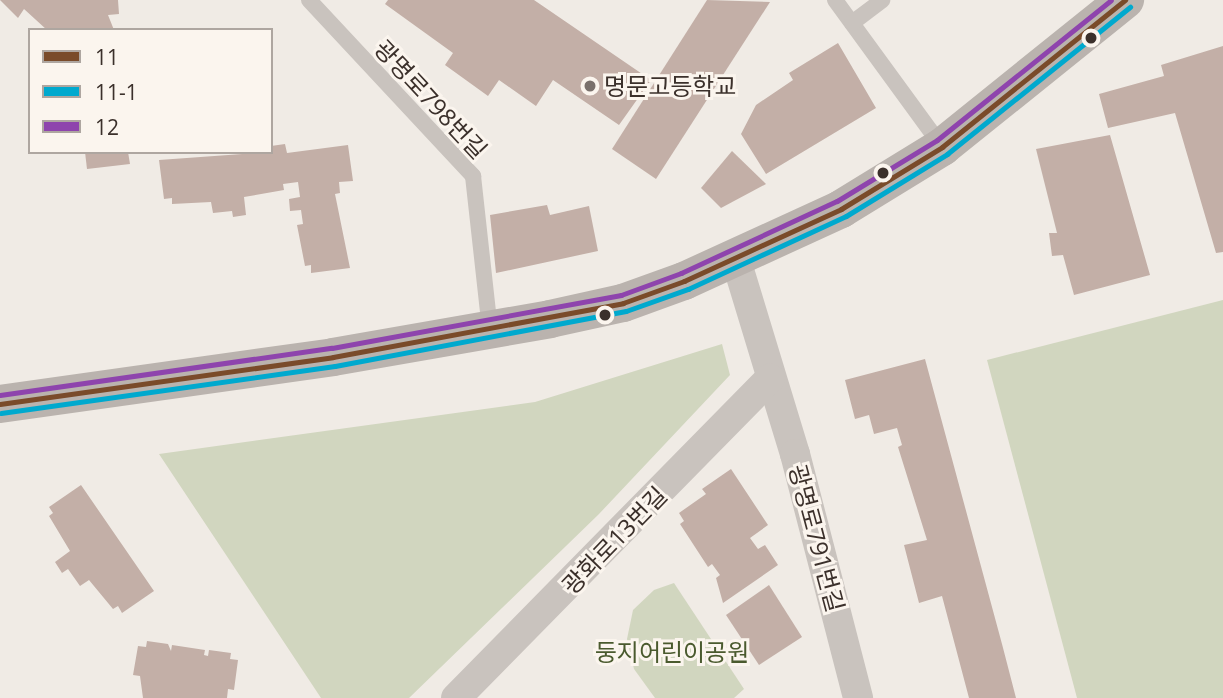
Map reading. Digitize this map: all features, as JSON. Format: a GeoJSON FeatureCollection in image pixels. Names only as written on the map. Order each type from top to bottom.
{"type":"FeatureCollection","features":[{"type":"Feature","properties":{"kind":"main road"},"geometry":{"type":"LineString","coordinates":[[0,404],[490,330],[623,303],[736,260],[841,209],[942,147],[1125,0]]}},
{"type":"Feature","properties":{"kind":"street","name":"광명로791번길"},"geometry":{"type":"LineString","coordinates":[[736,260],[795,454],[858,698]]}},
{"type":"Feature","properties":{"kind":"street","name":"광화로13번길"},"geometry":{"type":"LineString","coordinates":[[456,698],[770,379]]}},
{"type":"Feature","properties":{"kind":"lane","name":"광명로798번길"},"geometry":{"type":"LineString","coordinates":[[309,0],[473,176],[490,330]]}},
{"type":"Feature","properties":{"kind":"lane"},"geometry":{"type":"LineString","coordinates":[[835,0],[942,147]]}},
{"type":"Feature","properties":{"kind":"lane"},"geometry":{"type":"LineString","coordinates":[[852,23],[882,0]]}},
{"type":"Feature","properties":{"kind":"green space"},"geometry":{"type":"Polygon","coordinates":[[[1223,300],[1223,698],[1077,698],[987,360],[1223,300]]]}},
{"type":"Feature","properties":{"kind":"green space"},"geometry":{"type":"Polygon","coordinates":[[[722,344],[730,375],[599,514],[409,698],[321,698],[159,454],[535,402],[722,344]]]}},
{"type":"Feature","properties":{"kind":"green space","name":"둥지어린이공원"},"geometry":{"type":"Polygon","coordinates":[[[674,583],[744,689],[734,698],[655,698],[634,669],[627,639],[633,610],[654,590],[674,583]]]}},
{"type":"Feature","properties":{"kind":"building"},"geometry":{"type":"Polygon","coordinates":[[[0,0],[118,0],[119,14],[108,15],[113,28],[45,28],[24,9],[18,18],[0,0]]]}},
{"type":"Feature","properties":{"kind":"building"},"geometry":{"type":"Polygon","coordinates":[[[388,0],[534,0],[651,80],[619,125],[553,80],[536,106],[499,80],[488,96],[445,65],[453,53],[385,4],[388,0]]]}},
{"type":"Feature","properties":{"kind":"building"},"geometry":{"type":"Polygon","coordinates":[[[707,0],[770,2],[656,179],[612,149],[707,0]]]}},
{"type":"Feature","properties":{"kind":"building"},"geometry":{"type":"Polygon","coordinates":[[[838,43],[876,108],[766,174],[741,134],[756,105],[793,80],[789,73],[838,43]]]}},
{"type":"Feature","properties":{"kind":"building"},"geometry":{"type":"Polygon","coordinates":[[[1223,46],[1223,252],[1216,253],[1175,113],[1108,128],[1099,94],[1164,76],[1161,65],[1223,46]]]}},
{"type":"Feature","properties":{"kind":"building"},"geometry":{"type":"Polygon","coordinates":[[[1110,135],[1150,275],[1074,295],[1063,255],[1052,256],[1049,233],[1057,233],[1036,149],[1110,135]]]}},
{"type":"Feature","properties":{"kind":"building"},"geometry":{"type":"Polygon","coordinates":[[[285,144],[287,153],[348,145],[353,181],[339,182],[340,193],[335,194],[350,268],[311,273],[311,265],[305,266],[297,225],[303,224],[301,210],[290,211],[289,199],[300,197],[298,182],[283,184],[284,190],[244,197],[246,215],[233,217],[232,211],[213,213],[211,202],[172,204],[172,198],[164,199],[159,160],[273,154],[273,146],[285,144]]]}},
{"type":"Feature","properties":{"kind":"building"},"geometry":{"type":"Polygon","coordinates":[[[732,151],[766,184],[721,208],[701,188],[732,151]]]}},
{"type":"Feature","properties":{"kind":"building"},"geometry":{"type":"Polygon","coordinates":[[[85,154],[128,154],[130,164],[87,169],[85,154]]]}},
{"type":"Feature","properties":{"kind":"building"},"geometry":{"type":"Polygon","coordinates":[[[547,205],[550,215],[589,206],[598,251],[496,273],[490,215],[547,205]]]}},
{"type":"Feature","properties":{"kind":"building"},"geometry":{"type":"Polygon","coordinates":[[[925,359],[1016,698],[969,698],[942,596],[919,603],[904,545],[927,540],[898,447],[902,445],[897,428],[874,434],[869,415],[855,419],[845,380],[925,359]]]}},
{"type":"Feature","properties":{"kind":"building"},"geometry":{"type":"Polygon","coordinates":[[[731,469],[768,525],[750,538],[758,549],[765,545],[778,565],[723,603],[716,578],[720,575],[712,564],[708,567],[680,524],[684,521],[679,513],[706,494],[702,489],[731,469]]]}},
{"type":"Feature","properties":{"kind":"building"},"geometry":{"type":"Polygon","coordinates":[[[81,485],[154,591],[122,613],[118,606],[113,609],[89,580],[80,586],[68,569],[62,573],[55,562],[70,551],[49,516],[53,513],[49,507],[81,485]]]}},
{"type":"Feature","properties":{"kind":"building"},"geometry":{"type":"Polygon","coordinates":[[[769,585],[802,637],[759,665],[726,615],[769,585]]]}},
{"type":"Feature","properties":{"kind":"building"},"geometry":{"type":"Polygon","coordinates":[[[147,641],[168,644],[171,651],[172,645],[205,650],[204,655],[208,656],[209,650],[231,653],[230,659],[238,660],[234,690],[228,689],[227,698],[143,698],[140,676],[133,675],[138,646],[146,647],[147,641]]]}},
{"type":"Feature","properties":{"kind":"transit line","name":"12"},"geometry":{"type":"LineString","coordinates":[[0,395],[332,348],[621,295],[681,273],[837,201],[937,140],[1111,0]]}},
{"type":"Feature","properties":{"kind":"transit line","name":"11"},"geometry":{"type":"LineString","coordinates":[[0,404],[333,357],[623,303],[684,281],[841,209],[942,147],[1125,0]]}},
{"type":"Feature","properties":{"kind":"transit line","name":"11-1"},"geometry":{"type":"LineString","coordinates":[[1,413],[335,366],[626,311],[688,289],[846,216],[947,154],[1130,7]]}},
{"type":"Feature","properties":{"kind":"place","name":"명문고등학교"},"geometry":{"type":"Point","coordinates":[590,86]}}]}
